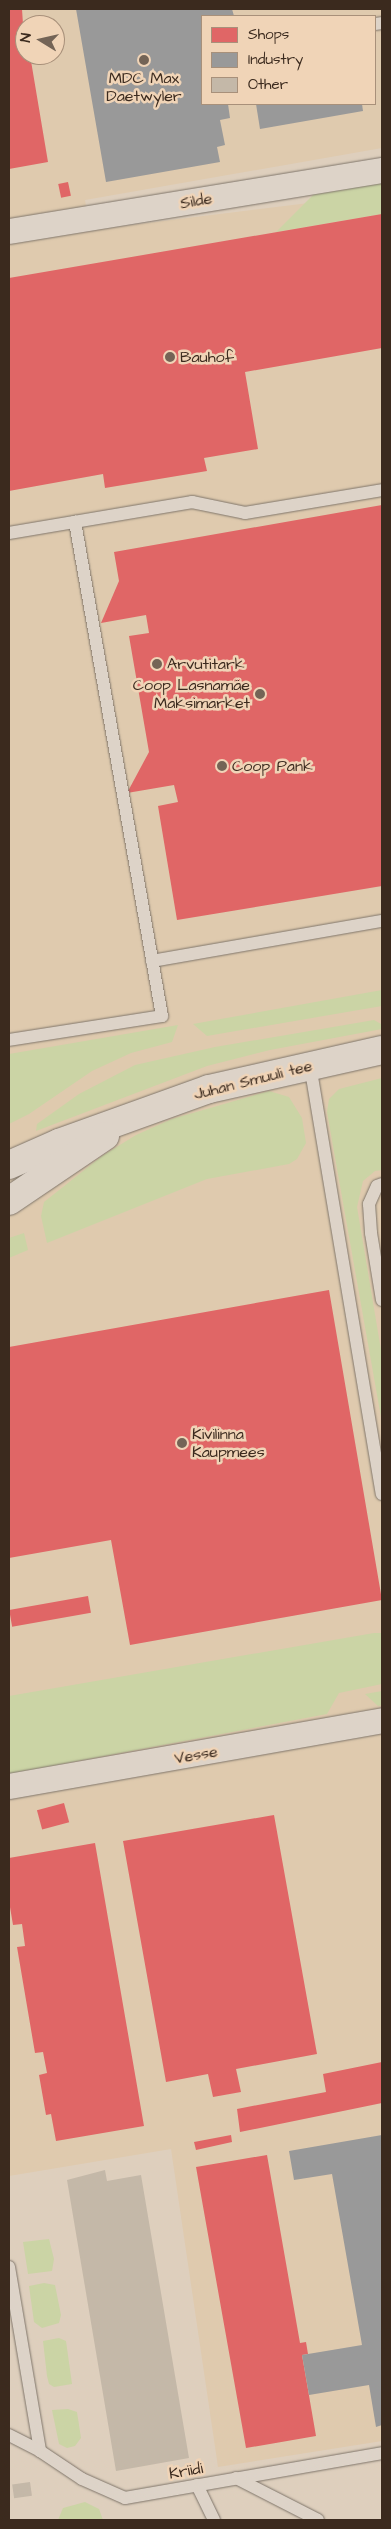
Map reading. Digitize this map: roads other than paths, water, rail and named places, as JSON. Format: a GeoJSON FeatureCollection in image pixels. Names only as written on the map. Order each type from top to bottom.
{"type":"FeatureCollection","features":[{"type":"Feature","properties":{"kind":"main road","name":"Juhan Smuuli tee"},"geometry":{"type":"LineString","coordinates":[[12,1186],[59,1143],[126,1121],[209,1089],[382,1050]]}},
{"type":"Feature","properties":{"kind":"street","name":"Silde"},"geometry":{"type":"LineString","coordinates":[[9,231],[382,170]]}},
{"type":"Feature","properties":{"kind":"street","name":"Vesse"},"geometry":{"type":"LineString","coordinates":[[9,1786],[382,1720]]}},
{"type":"Feature","properties":{"kind":"lane"},"geometry":{"type":"LineString","coordinates":[[9,533],[192,502],[244,512],[382,490]]}},
{"type":"Feature","properties":{"kind":"lane"},"geometry":{"type":"LineString","coordinates":[[9,1040],[162,1016],[75,522]]}},
{"type":"Feature","properties":{"kind":"lane"},"geometry":{"type":"LineString","coordinates":[[152,961],[382,921]]}},
{"type":"Feature","properties":{"kind":"lane"},"geometry":{"type":"LineString","coordinates":[[310,1065],[382,1494]]}},
{"type":"Feature","properties":{"kind":"lane"},"geometry":{"type":"LineString","coordinates":[[382,1184],[376,1186],[369,1204],[371,1233],[382,1300]]}},
{"type":"Feature","properties":{"kind":"lane"},"geometry":{"type":"LineString","coordinates":[[9,2268],[40,2451]]}},
{"type":"Feature","properties":{"kind":"lane","name":"Kriidi"},"geometry":{"type":"LineString","coordinates":[[9,2436],[40,2451],[82,2478],[125,2498],[382,2453]]}},
{"type":"Feature","properties":{"kind":"lane"},"geometry":{"type":"LineString","coordinates":[[236,2478],[318,2520]]}},
{"type":"Feature","properties":{"kind":"lane"},"geometry":{"type":"LineString","coordinates":[[197,2485],[214,2520]]}},
{"type":"Feature","properties":{"kind":"place","name":"MDC Max Daetwyler"},"geometry":{"type":"Point","coordinates":[144,60]}},
{"type":"Feature","properties":{"kind":"place","name":"Bauhof"},"geometry":{"type":"Point","coordinates":[170,357]}},
{"type":"Feature","properties":{"kind":"place","name":"Arvutitark"},"geometry":{"type":"Point","coordinates":[157,664]}},
{"type":"Feature","properties":{"kind":"place","name":"Coop Lasnamäe Maksimarket"},"geometry":{"type":"Point","coordinates":[260,694]}},
{"type":"Feature","properties":{"kind":"place","name":"Coop Pank"},"geometry":{"type":"Point","coordinates":[222,766]}},
{"type":"Feature","properties":{"kind":"place","name":"Kivilinna Kaupmees"},"geometry":{"type":"Point","coordinates":[182,1443]}}]}
